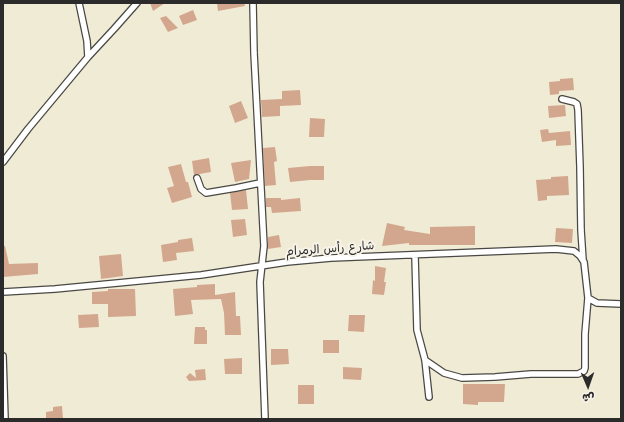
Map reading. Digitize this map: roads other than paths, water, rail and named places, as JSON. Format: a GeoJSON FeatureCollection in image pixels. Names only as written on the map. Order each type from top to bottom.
{"type":"FeatureCollection","features":[{"type":"Feature","properties":{"kind":"street"},"geometry":{"type":"LineString","coordinates":[[79,3],[87,41],[88,57]]}},
{"type":"Feature","properties":{"kind":"street"},"geometry":{"type":"LineString","coordinates":[[3,162],[28,129],[88,57],[137,3]]}},
{"type":"Feature","properties":{"kind":"street"},"geometry":{"type":"LineString","coordinates":[[253,3],[264,246],[260,282],[260,307],[265,419]]}},
{"type":"Feature","properties":{"kind":"street"},"geometry":{"type":"LineString","coordinates":[[425,360],[444,373],[462,378],[531,374],[578,374],[584,371],[588,298],[581,230],[578,110],[577,104],[562,99]]}},
{"type":"Feature","properties":{"kind":"street"},"geometry":{"type":"LineString","coordinates":[[197,178],[201,190],[206,193],[260,183]]}},
{"type":"Feature","properties":{"kind":"street","name":"شارع رأس الرمرام"},"geometry":{"type":"LineString","coordinates":[[3,292],[55,289],[186,276],[287,262],[331,258],[415,256],[556,249],[574,251],[584,262]]}},
{"type":"Feature","properties":{"kind":"street"},"geometry":{"type":"LineString","coordinates":[[415,256],[416,325],[425,360],[429,397]]}},
{"type":"Feature","properties":{"kind":"street"},"geometry":{"type":"LineString","coordinates":[[588,298],[596,303],[621,304]]}},
{"type":"Feature","properties":{"kind":"street"},"geometry":{"type":"LineString","coordinates":[[3,356],[6,419]]}}]}
